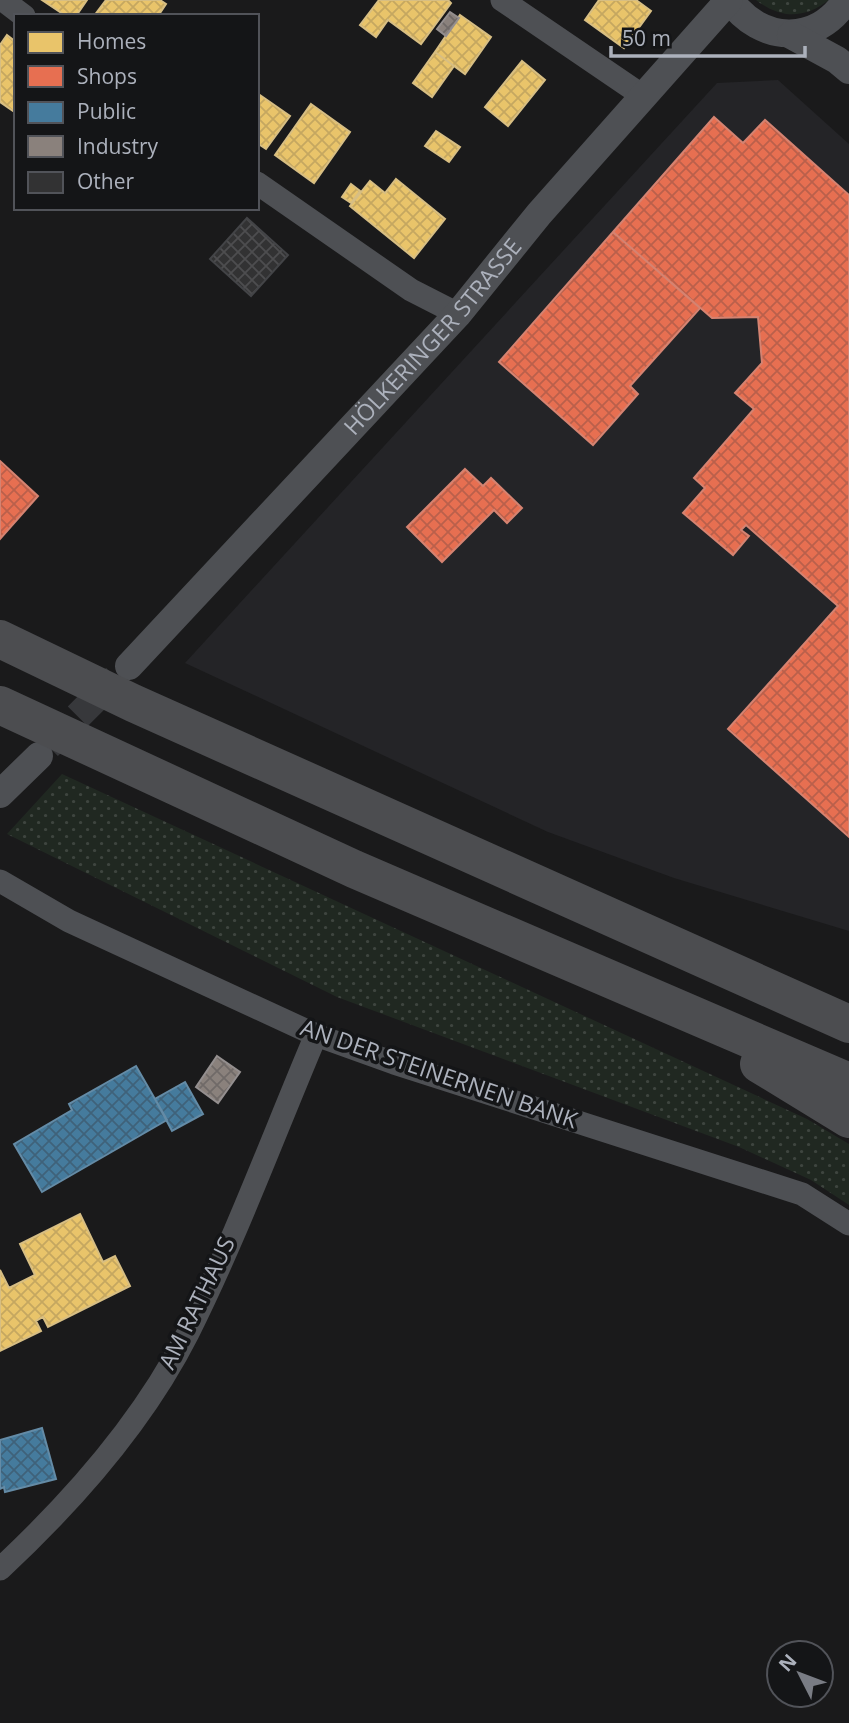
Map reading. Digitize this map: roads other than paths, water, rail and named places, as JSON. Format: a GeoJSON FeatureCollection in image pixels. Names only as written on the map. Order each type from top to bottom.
{"type":"FeatureCollection","features":[{"type":"Feature","properties":{"kind":"highway"},"geometry":{"type":"LineString","coordinates":[[0,639],[133,703],[849,1024]]}},
{"type":"Feature","properties":{"kind":"highway"},"geometry":{"type":"LineString","coordinates":[[0,705],[354,869],[849,1082]]}},
{"type":"Feature","properties":{"kind":"highway"},"geometry":{"type":"LineString","coordinates":[[736,1035],[764,1070],[849,1119]]}},
{"type":"Feature","properties":{"kind":"street"},"geometry":{"type":"LineString","coordinates":[[3,0],[21,14]]}},
{"type":"Feature","properties":{"kind":"street"},"geometry":{"type":"LineString","coordinates":[[502,0],[643,96]]}},
{"type":"Feature","properties":{"kind":"street"},"geometry":{"type":"LineString","coordinates":[[729,0],[740,14],[755,26],[772,33],[791,35],[837,60],[849,70]]}},
{"type":"Feature","properties":{"kind":"street","name":"HÖLKERINGER STRASSE"},"geometry":{"type":"LineString","coordinates":[[129,666],[458,314],[539,214],[729,0]]}},
{"type":"Feature","properties":{"kind":"street"},"geometry":{"type":"LineString","coordinates":[[791,35],[825,24],[846,0]]}},
{"type":"Feature","properties":{"kind":"street"},"geometry":{"type":"LineString","coordinates":[[259,184],[411,290],[458,314]]}},
{"type":"Feature","properties":{"kind":"street"},"geometry":{"type":"LineString","coordinates":[[0,794],[39,756]]}},
{"type":"Feature","properties":{"kind":"street","name":"AN DER STEINERNEN BANK"},"geometry":{"type":"LineString","coordinates":[[0,881],[69,921],[316,1035],[394,1063],[802,1194],[849,1224]]}},
{"type":"Feature","properties":{"kind":"street","name":"AM RATHAUS"},"geometry":{"type":"LineString","coordinates":[[0,1569],[80,1490],[127,1430],[187,1335],[316,1035]]}},
{"type":"Feature","properties":{"kind":"tunnel"},"geometry":{"type":"LineString","coordinates":[[48,746],[116,678]]}}]}
